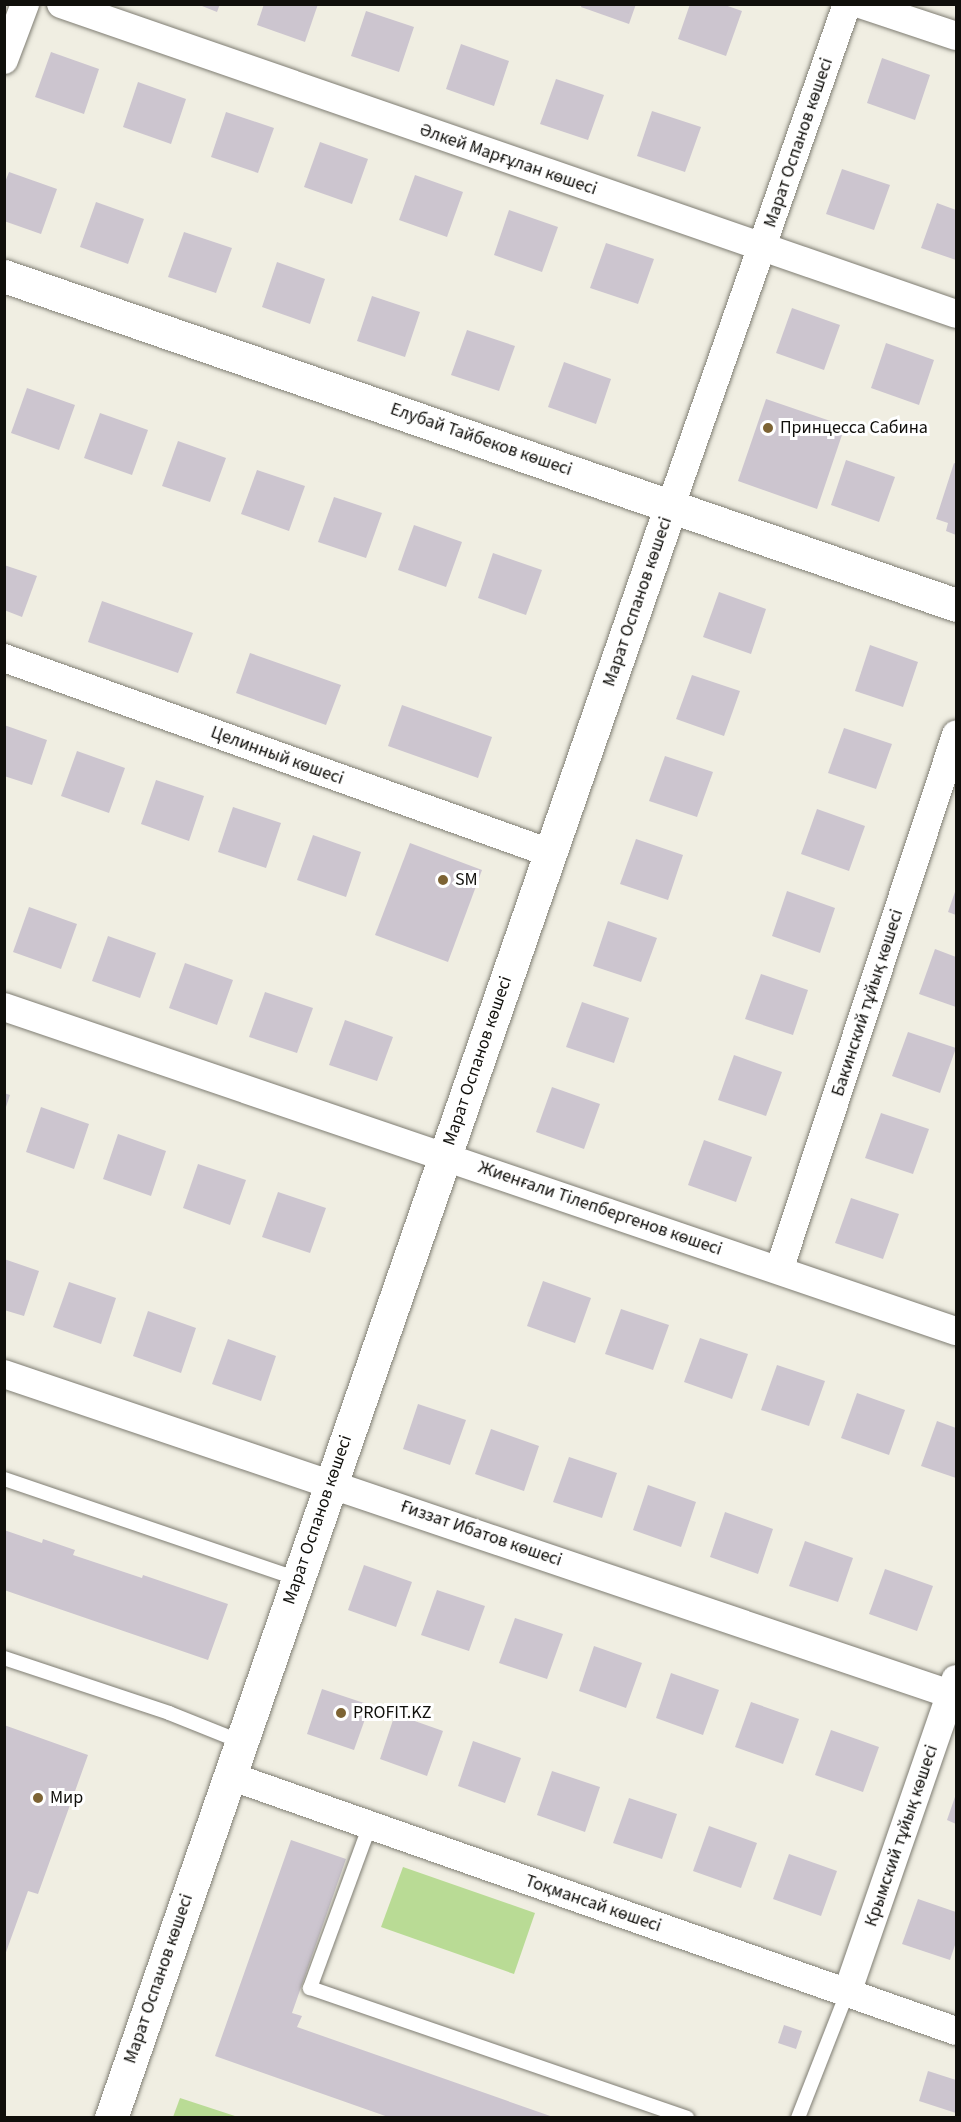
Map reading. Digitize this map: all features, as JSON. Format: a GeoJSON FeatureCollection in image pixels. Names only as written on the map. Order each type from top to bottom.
{"type":"FeatureCollection","features":[{"type":"Feature","properties":{"kind":"street"},"geometry":{"type":"LineString","coordinates":[[4,60],[25,4]]}},
{"type":"Feature","properties":{"kind":"street","name":"Әлкей Марғұлан көшесі"},"geometry":{"type":"LineString","coordinates":[[61,4],[957,314]]}},
{"type":"Feature","properties":{"kind":"street","name":"Марат Оспанов көшесі"},"geometry":{"type":"LineString","coordinates":[[111,2118],[847,4]]}},
{"type":"Feature","properties":{"kind":"street"},"geometry":{"type":"LineString","coordinates":[[860,4],[957,36]]}},
{"type":"Feature","properties":{"kind":"street","name":"Елубай Тайбеков көшесі"},"geometry":{"type":"LineString","coordinates":[[4,276],[957,605]]}},
{"type":"Feature","properties":{"kind":"street","name":"Целинный көшесі"},"geometry":{"type":"LineString","coordinates":[[4,658],[550,853]]}},
{"type":"Feature","properties":{"kind":"street","name":"Бакинский тұйық көшесі"},"geometry":{"type":"LineString","coordinates":[[779,1270],[957,735]]}},
{"type":"Feature","properties":{"kind":"street","name":"Жиенғали Тілепбергенов көшесі"},"geometry":{"type":"LineString","coordinates":[[4,1007],[957,1331]]}},
{"type":"Feature","properties":{"kind":"street","name":"Ғиззат Ибатов көшесі"},"geometry":{"type":"LineString","coordinates":[[4,1374],[955,1690]]}},
{"type":"Feature","properties":{"kind":"street","name":"Крымский тұйық көшесі"},"geometry":{"type":"LineString","coordinates":[[847,1993],[955,1690]]}},
{"type":"Feature","properties":{"kind":"street","name":"Тоқмансай көшесі"},"geometry":{"type":"LineString","coordinates":[[230,1776],[957,2031]]}},
{"type":"Feature","properties":{"kind":"lane"},"geometry":{"type":"LineString","coordinates":[[4,1479],[298,1579]]}},
{"type":"Feature","properties":{"kind":"lane"},"geometry":{"type":"LineString","coordinates":[[4,1658],[169,1713],[241,1743]]}},
{"type":"Feature","properties":{"kind":"lane"},"geometry":{"type":"LineString","coordinates":[[370,1825],[310,1988],[687,2118]]}},
{"type":"Feature","properties":{"kind":"lane"},"geometry":{"type":"LineString","coordinates":[[798,2118],[847,1993]]}},
{"type":"Feature","properties":{"kind":"green space"},"geometry":{"type":"Polygon","coordinates":[[[403,1867],[535,1913],[514,1974],[381,1927],[403,1867]]]}},
{"type":"Feature","properties":{"kind":"green space"},"geometry":{"type":"Polygon","coordinates":[[[180,2098],[238,2117],[173,2117],[180,2098]]]}},
{"type":"Feature","properties":{"kind":"building"},"geometry":{"type":"Polygon","coordinates":[[[197,4],[220,4],[217,12],[197,4]]]}},
{"type":"Feature","properties":{"kind":"building"},"geometry":{"type":"Polygon","coordinates":[[[264,4],[318,4],[305,42],[257,25],[264,4]]]}},
{"type":"Feature","properties":{"kind":"building"},"geometry":{"type":"Polygon","coordinates":[[[582,4],[636,4],[629,24],[581,7],[582,4]]]}},
{"type":"Feature","properties":{"kind":"building"},"geometry":{"type":"Polygon","coordinates":[[[690,4],[722,4],[742,11],[726,56],[678,39],[690,4]]]}},
{"type":"Feature","properties":{"kind":"building"},"geometry":{"type":"Polygon","coordinates":[[[366,11],[414,27],[399,72],[351,56],[366,11]]]}},
{"type":"Feature","properties":{"kind":"building"},"geometry":{"type":"Polygon","coordinates":[[[461,44],[509,61],[494,106],[446,89],[461,44]]]}},
{"type":"Feature","properties":{"kind":"building"},"geometry":{"type":"Polygon","coordinates":[[[51,52],[99,69],[84,114],[35,97],[51,52]]]}},
{"type":"Feature","properties":{"kind":"building"},"geometry":{"type":"Polygon","coordinates":[[[882,58],[930,75],[915,120],[867,103],[882,58]]]}},
{"type":"Feature","properties":{"kind":"building"},"geometry":{"type":"Polygon","coordinates":[[[556,79],[604,95],[588,140],[540,124],[556,79]]]}},
{"type":"Feature","properties":{"kind":"building"},"geometry":{"type":"Polygon","coordinates":[[[138,82],[186,99],[171,144],[123,127],[138,82]]]}},
{"type":"Feature","properties":{"kind":"building"},"geometry":{"type":"Polygon","coordinates":[[[652,111],[701,127],[685,172],[637,156],[652,111]]]}},
{"type":"Feature","properties":{"kind":"building"},"geometry":{"type":"Polygon","coordinates":[[[226,112],[274,128],[258,173],[211,157],[226,112]]]}},
{"type":"Feature","properties":{"kind":"building"},"geometry":{"type":"Polygon","coordinates":[[[320,142],[368,159],[352,204],[304,187],[320,142]]]}},
{"type":"Feature","properties":{"kind":"building"},"geometry":{"type":"Polygon","coordinates":[[[842,169],[890,185],[874,230],[826,214],[842,169]]]}},
{"type":"Feature","properties":{"kind":"building"},"geometry":{"type":"Polygon","coordinates":[[[9,172],[57,189],[41,234],[4,221],[4,185],[9,172]]]}},
{"type":"Feature","properties":{"kind":"building"},"geometry":{"type":"Polygon","coordinates":[[[415,175],[463,192],[447,237],[399,220],[415,175]]]}},
{"type":"Feature","properties":{"kind":"building"},"geometry":{"type":"Polygon","coordinates":[[[96,202],[144,219],[128,264],[80,247],[96,202]]]}},
{"type":"Feature","properties":{"kind":"building"},"geometry":{"type":"Polygon","coordinates":[[[937,203],[956,210],[956,260],[921,248],[937,203]]]}},
{"type":"Feature","properties":{"kind":"building"},"geometry":{"type":"Polygon","coordinates":[[[509,210],[558,227],[542,272],[494,255],[509,210]]]}},
{"type":"Feature","properties":{"kind":"building"},"geometry":{"type":"Polygon","coordinates":[[[184,232],[232,248],[216,293],[168,277],[184,232]]]}},
{"type":"Feature","properties":{"kind":"building"},"geometry":{"type":"Polygon","coordinates":[[[606,243],[654,259],[638,304],[590,288],[606,243]]]}},
{"type":"Feature","properties":{"kind":"building"},"geometry":{"type":"Polygon","coordinates":[[[277,262],[325,279],[310,324],[262,307],[277,262]]]}},
{"type":"Feature","properties":{"kind":"building"},"geometry":{"type":"Polygon","coordinates":[[[372,296],[420,312],[405,357],[357,341],[372,296]]]}},
{"type":"Feature","properties":{"kind":"building"},"geometry":{"type":"Polygon","coordinates":[[[792,308],[840,325],[824,370],[776,353],[792,308]]]}},
{"type":"Feature","properties":{"kind":"building"},"geometry":{"type":"Polygon","coordinates":[[[467,330],[515,346],[499,391],[451,375],[467,330]]]}},
{"type":"Feature","properties":{"kind":"building"},"geometry":{"type":"Polygon","coordinates":[[[886,343],[934,360],[919,405],[871,388],[886,343]]]}},
{"type":"Feature","properties":{"kind":"building"},"geometry":{"type":"Polygon","coordinates":[[[564,362],[611,379],[596,424],[548,407],[564,362]]]}},
{"type":"Feature","properties":{"kind":"building"},"geometry":{"type":"Polygon","coordinates":[[[27,388],[75,405],[59,450],[11,433],[27,388]]]}},
{"type":"Feature","properties":{"kind":"building"},"geometry":{"type":"Polygon","coordinates":[[[766,399],[845,426],[817,509],[738,481],[766,399]]]}},
{"type":"Feature","properties":{"kind":"building"},"geometry":{"type":"Polygon","coordinates":[[[100,413],[148,430],[132,475],[84,458],[100,413]]]}},
{"type":"Feature","properties":{"kind":"building"},"geometry":{"type":"Polygon","coordinates":[[[178,441],[226,458],[210,502],[162,486],[178,441]]]}},
{"type":"Feature","properties":{"kind":"building"},"geometry":{"type":"Polygon","coordinates":[[[846,460],[895,477],[879,522],[831,505],[846,460]]]}},
{"type":"Feature","properties":{"kind":"building"},"geometry":{"type":"Polygon","coordinates":[[[954,463],[956,464],[956,535],[946,531],[948,523],[936,519],[954,463]]]}},
{"type":"Feature","properties":{"kind":"building"},"geometry":{"type":"Polygon","coordinates":[[[257,470],[305,486],[289,531],[241,514],[257,470]]]}},
{"type":"Feature","properties":{"kind":"building"},"geometry":{"type":"Polygon","coordinates":[[[334,497],[382,513],[366,558],[318,542],[334,497]]]}},
{"type":"Feature","properties":{"kind":"building"},"geometry":{"type":"Polygon","coordinates":[[[414,525],[462,542],[446,587],[398,570],[414,525]]]}},
{"type":"Feature","properties":{"kind":"building"},"geometry":{"type":"Polygon","coordinates":[[[493,553],[542,570],[526,615],[478,598],[493,553]]]}},
{"type":"Feature","properties":{"kind":"building"},"geometry":{"type":"Polygon","coordinates":[[[4,565],[37,576],[22,617],[4,610],[4,565]]]}},
{"type":"Feature","properties":{"kind":"building"},"geometry":{"type":"Polygon","coordinates":[[[719,592],[766,609],[751,654],[703,637],[719,592]]]}},
{"type":"Feature","properties":{"kind":"building"},"geometry":{"type":"Polygon","coordinates":[[[102,601],[193,633],[178,673],[88,642],[102,601]]]}},
{"type":"Feature","properties":{"kind":"building"},"geometry":{"type":"Polygon","coordinates":[[[870,645],[918,662],[903,707],[855,691],[870,645]]]}},
{"type":"Feature","properties":{"kind":"building"},"geometry":{"type":"Polygon","coordinates":[[[250,653],[341,685],[326,725],[236,693],[250,653]]]}},
{"type":"Feature","properties":{"kind":"building"},"geometry":{"type":"Polygon","coordinates":[[[692,675],[740,691],[724,736],[676,719],[692,675]]]}},
{"type":"Feature","properties":{"kind":"building"},"geometry":{"type":"Polygon","coordinates":[[[402,705],[492,737],[478,778],[388,746],[402,705]]]}},
{"type":"Feature","properties":{"kind":"building"},"geometry":{"type":"Polygon","coordinates":[[[4,725],[47,740],[32,785],[4,776],[4,725]]]}},
{"type":"Feature","properties":{"kind":"building"},"geometry":{"type":"Polygon","coordinates":[[[844,728],[892,744],[876,789],[828,773],[844,728]]]}},
{"type":"Feature","properties":{"kind":"building"},"geometry":{"type":"Polygon","coordinates":[[[77,751],[125,768],[109,813],[61,796],[77,751]]]}},
{"type":"Feature","properties":{"kind":"building"},"geometry":{"type":"Polygon","coordinates":[[[665,756],[713,772],[697,817],[649,801],[665,756]]]}},
{"type":"Feature","properties":{"kind":"building"},"geometry":{"type":"Polygon","coordinates":[[[156,780],[204,796],[189,841],[141,824],[156,780]]]}},
{"type":"Feature","properties":{"kind":"building"},"geometry":{"type":"Polygon","coordinates":[[[233,807],[281,823],[266,868],[218,852],[233,807]]]}},
{"type":"Feature","properties":{"kind":"building"},"geometry":{"type":"Polygon","coordinates":[[[817,809],[865,826],[849,871],[801,854],[817,809]]]}},
{"type":"Feature","properties":{"kind":"building"},"geometry":{"type":"Polygon","coordinates":[[[313,835],[361,852],[346,897],[297,880],[313,835]]]}},
{"type":"Feature","properties":{"kind":"building"},"geometry":{"type":"Polygon","coordinates":[[[636,839],[683,855],[668,900],[620,884],[636,839]]]}},
{"type":"Feature","properties":{"kind":"building"},"geometry":{"type":"Polygon","coordinates":[[[410,843],[482,870],[448,962],[375,935],[410,843]]]}},
{"type":"Feature","properties":{"kind":"building"},"geometry":{"type":"Polygon","coordinates":[[[956,889],[956,915],[948,912],[956,889]]]}},
{"type":"Feature","properties":{"kind":"building"},"geometry":{"type":"Polygon","coordinates":[[[787,891],[835,908],[820,953],[772,936],[787,891]]]}},
{"type":"Feature","properties":{"kind":"building"},"geometry":{"type":"Polygon","coordinates":[[[29,907],[77,924],[61,969],[13,952],[29,907]]]}},
{"type":"Feature","properties":{"kind":"building"},"geometry":{"type":"Polygon","coordinates":[[[608,921],[657,938],[641,982],[593,966],[608,921]]]}},
{"type":"Feature","properties":{"kind":"building"},"geometry":{"type":"Polygon","coordinates":[[[108,936],[156,953],[140,998],[92,981],[108,936]]]}},
{"type":"Feature","properties":{"kind":"building"},"geometry":{"type":"Polygon","coordinates":[[[935,949],[956,957],[956,1007],[919,994],[935,949]]]}},
{"type":"Feature","properties":{"kind":"building"},"geometry":{"type":"Polygon","coordinates":[[[185,963],[233,980],[217,1025],[169,1008],[185,963]]]}},
{"type":"Feature","properties":{"kind":"building"},"geometry":{"type":"Polygon","coordinates":[[[761,974],[808,990],[793,1035],[745,1019],[761,974]]]}},
{"type":"Feature","properties":{"kind":"building"},"geometry":{"type":"Polygon","coordinates":[[[265,992],[313,1008],[297,1053],[249,1037],[265,992]]]}},
{"type":"Feature","properties":{"kind":"building"},"geometry":{"type":"Polygon","coordinates":[[[582,1002],[629,1018],[614,1063],[566,1047],[582,1002]]]}},
{"type":"Feature","properties":{"kind":"building"},"geometry":{"type":"Polygon","coordinates":[[[345,1020],[393,1037],[377,1081],[329,1065],[345,1020]]]}},
{"type":"Feature","properties":{"kind":"building"},"geometry":{"type":"Polygon","coordinates":[[[908,1032],[956,1048],[940,1093],[892,1076],[908,1032]]]}},
{"type":"Feature","properties":{"kind":"building"},"geometry":{"type":"Polygon","coordinates":[[[734,1055],[782,1072],[766,1116],[718,1100],[734,1055]]]}},
{"type":"Feature","properties":{"kind":"building"},"geometry":{"type":"Polygon","coordinates":[[[552,1087],[600,1104],[584,1149],[536,1132],[552,1087]]]}},
{"type":"Feature","properties":{"kind":"building"},"geometry":{"type":"Polygon","coordinates":[[[4,1093],[10,1095],[5,1110],[4,1110],[4,1093]]]}},
{"type":"Feature","properties":{"kind":"building"},"geometry":{"type":"Polygon","coordinates":[[[41,1107],[89,1124],[74,1169],[26,1152],[41,1107]]]}},
{"type":"Feature","properties":{"kind":"building"},"geometry":{"type":"Polygon","coordinates":[[[881,1113],[929,1129],[913,1174],[865,1158],[881,1113]]]}},
{"type":"Feature","properties":{"kind":"building"},"geometry":{"type":"Polygon","coordinates":[[[118,1134],[166,1151],[151,1196],[103,1179],[118,1134]]]}},
{"type":"Feature","properties":{"kind":"building"},"geometry":{"type":"Polygon","coordinates":[[[704,1140],[752,1157],[736,1202],[688,1185],[704,1140]]]}},
{"type":"Feature","properties":{"kind":"building"},"geometry":{"type":"Polygon","coordinates":[[[198,1164],[246,1180],[230,1225],[183,1208],[198,1164]]]}},
{"type":"Feature","properties":{"kind":"building"},"geometry":{"type":"Polygon","coordinates":[[[278,1192],[326,1208],[310,1253],[262,1237],[278,1192]]]}},
{"type":"Feature","properties":{"kind":"building"},"geometry":{"type":"Polygon","coordinates":[[[851,1198],[899,1214],[883,1259],[835,1243],[851,1198]]]}},
{"type":"Feature","properties":{"kind":"building"},"geometry":{"type":"Polygon","coordinates":[[[4,1259],[39,1271],[24,1316],[4,1310],[4,1259]]]}},
{"type":"Feature","properties":{"kind":"building"},"geometry":{"type":"Polygon","coordinates":[[[543,1281],[591,1298],[575,1343],[527,1326],[543,1281]]]}},
{"type":"Feature","properties":{"kind":"building"},"geometry":{"type":"Polygon","coordinates":[[[69,1282],[116,1298],[101,1344],[53,1327],[69,1282]]]}},
{"type":"Feature","properties":{"kind":"building"},"geometry":{"type":"Polygon","coordinates":[[[621,1309],[669,1325],[653,1370],[605,1354],[621,1309]]]}},
{"type":"Feature","properties":{"kind":"building"},"geometry":{"type":"Polygon","coordinates":[[[148,1311],[196,1328],[181,1373],[133,1356],[148,1311]]]}},
{"type":"Feature","properties":{"kind":"building"},"geometry":{"type":"Polygon","coordinates":[[[700,1338],[748,1354],[732,1399],[684,1382],[700,1338]]]}},
{"type":"Feature","properties":{"kind":"building"},"geometry":{"type":"Polygon","coordinates":[[[228,1339],[276,1356],[261,1401],[212,1384],[228,1339]]]}},
{"type":"Feature","properties":{"kind":"building"},"geometry":{"type":"Polygon","coordinates":[[[777,1365],[825,1381],[809,1426],[761,1410],[777,1365]]]}},
{"type":"Feature","properties":{"kind":"building"},"geometry":{"type":"Polygon","coordinates":[[[857,1393],[905,1410],[889,1455],[841,1438],[857,1393]]]}},
{"type":"Feature","properties":{"kind":"building"},"geometry":{"type":"Polygon","coordinates":[[[418,1404],[466,1420],[450,1465],[403,1449],[418,1404]]]}},
{"type":"Feature","properties":{"kind":"building"},"geometry":{"type":"Polygon","coordinates":[[[937,1421],[956,1428],[956,1478],[921,1466],[937,1421]]]}},
{"type":"Feature","properties":{"kind":"building"},"geometry":{"type":"Polygon","coordinates":[[[491,1429],[539,1446],[524,1491],[475,1474],[491,1429]]]}},
{"type":"Feature","properties":{"kind":"building"},"geometry":{"type":"Polygon","coordinates":[[[569,1457],[617,1473],[602,1518],[553,1502],[569,1457]]]}},
{"type":"Feature","properties":{"kind":"building"},"geometry":{"type":"Polygon","coordinates":[[[648,1485],[696,1502],[681,1547],[633,1530],[648,1485]]]}},
{"type":"Feature","properties":{"kind":"building"},"geometry":{"type":"Polygon","coordinates":[[[725,1512],[773,1529],[758,1574],[710,1557],[725,1512]]]}},
{"type":"Feature","properties":{"kind":"building"},"geometry":{"type":"Polygon","coordinates":[[[4,1530],[42,1543],[43,1539],[75,1550],[73,1555],[142,1578],[143,1575],[228,1604],[208,1660],[4,1590],[4,1530]]]}},
{"type":"Feature","properties":{"kind":"building"},"geometry":{"type":"Polygon","coordinates":[[[805,1541],[853,1558],[838,1602],[789,1586],[805,1541]]]}},
{"type":"Feature","properties":{"kind":"building"},"geometry":{"type":"Polygon","coordinates":[[[364,1565],[412,1582],[396,1627],[348,1610],[364,1565]]]}},
{"type":"Feature","properties":{"kind":"building"},"geometry":{"type":"Polygon","coordinates":[[[885,1569],[933,1586],[917,1631],[869,1614],[885,1569]]]}},
{"type":"Feature","properties":{"kind":"building"},"geometry":{"type":"Polygon","coordinates":[[[437,1590],[485,1606],[469,1651],[421,1635],[437,1590]]]}},
{"type":"Feature","properties":{"kind":"building"},"geometry":{"type":"Polygon","coordinates":[[[515,1618],[563,1634],[547,1679],[499,1663],[515,1618]]]}},
{"type":"Feature","properties":{"kind":"building"},"geometry":{"type":"Polygon","coordinates":[[[594,1646],[642,1663],[626,1708],[579,1691],[594,1646]]]}},
{"type":"Feature","properties":{"kind":"building"},"geometry":{"type":"Polygon","coordinates":[[[671,1673],[719,1690],[703,1735],[656,1718],[671,1673]]]}},
{"type":"Feature","properties":{"kind":"building"},"geometry":{"type":"Polygon","coordinates":[[[322,1689],[370,1705],[354,1750],[307,1734],[322,1689]]]}},
{"type":"Feature","properties":{"kind":"building"},"geometry":{"type":"Polygon","coordinates":[[[751,1702],[799,1719],[783,1764],[735,1747],[751,1702]]]}},
{"type":"Feature","properties":{"kind":"building"},"geometry":{"type":"Polygon","coordinates":[[[395,1714],[443,1731],[427,1776],[380,1759],[395,1714]]]}},
{"type":"Feature","properties":{"kind":"building","name":"Мир"},"geometry":{"type":"Polygon","coordinates":[[[4,1725],[88,1755],[38,1894],[28,1891],[5,1955],[4,1725]]]}},
{"type":"Feature","properties":{"kind":"building"},"geometry":{"type":"Polygon","coordinates":[[[831,1730],[879,1747],[863,1792],[815,1775],[831,1730]]]}},
{"type":"Feature","properties":{"kind":"building"},"geometry":{"type":"Polygon","coordinates":[[[473,1741],[521,1758],[505,1803],[458,1786],[473,1741]]]}},
{"type":"Feature","properties":{"kind":"building"},"geometry":{"type":"Polygon","coordinates":[[[552,1771],[600,1787],[585,1832],[537,1815],[552,1771]]]}},
{"type":"Feature","properties":{"kind":"building"},"geometry":{"type":"Polygon","coordinates":[[[956,1794],[956,1824],[947,1820],[956,1794]]]}},
{"type":"Feature","properties":{"kind":"building"},"geometry":{"type":"Polygon","coordinates":[[[629,1798],[677,1814],[662,1859],[613,1843],[629,1798]]]}},
{"type":"Feature","properties":{"kind":"building"},"geometry":{"type":"Polygon","coordinates":[[[709,1826],[757,1843],[741,1888],[693,1871],[709,1826]]]}},
{"type":"Feature","properties":{"kind":"building"},"geometry":{"type":"Polygon","coordinates":[[[291,1840],[346,1859],[292,2013],[302,2016],[297,2027],[556,2118],[391,2118],[215,2056],[291,1840]]]}},
{"type":"Feature","properties":{"kind":"building"},"geometry":{"type":"Polygon","coordinates":[[[789,1854],[837,1871],[821,1916],[773,1899],[789,1854]]]}},
{"type":"Feature","properties":{"kind":"building"},"geometry":{"type":"Polygon","coordinates":[[[918,1899],[956,1912],[956,1942],[950,1960],[902,1944],[918,1899]]]}},
{"type":"Feature","properties":{"kind":"building"},"geometry":{"type":"Polygon","coordinates":[[[784,2025],[802,2031],[796,2049],[778,2043],[784,2025]]]}},
{"type":"Feature","properties":{"kind":"building"},"geometry":{"type":"Polygon","coordinates":[[[928,2071],[956,2080],[956,2113],[919,2101],[928,2071]]]}},
{"type":"Feature","properties":{"kind":"place","name":"Принцесса Сабина"},"geometry":{"type":"Point","coordinates":[768,428]}},
{"type":"Feature","properties":{"kind":"place","name":"SM"},"geometry":{"type":"Point","coordinates":[443,880]}},
{"type":"Feature","properties":{"kind":"place","name":"PROFIT.KZ"},"geometry":{"type":"Point","coordinates":[341,1713]}},
{"type":"Feature","properties":{"kind":"place","name":"Мир"},"geometry":{"type":"Point","coordinates":[38,1798]}}]}
